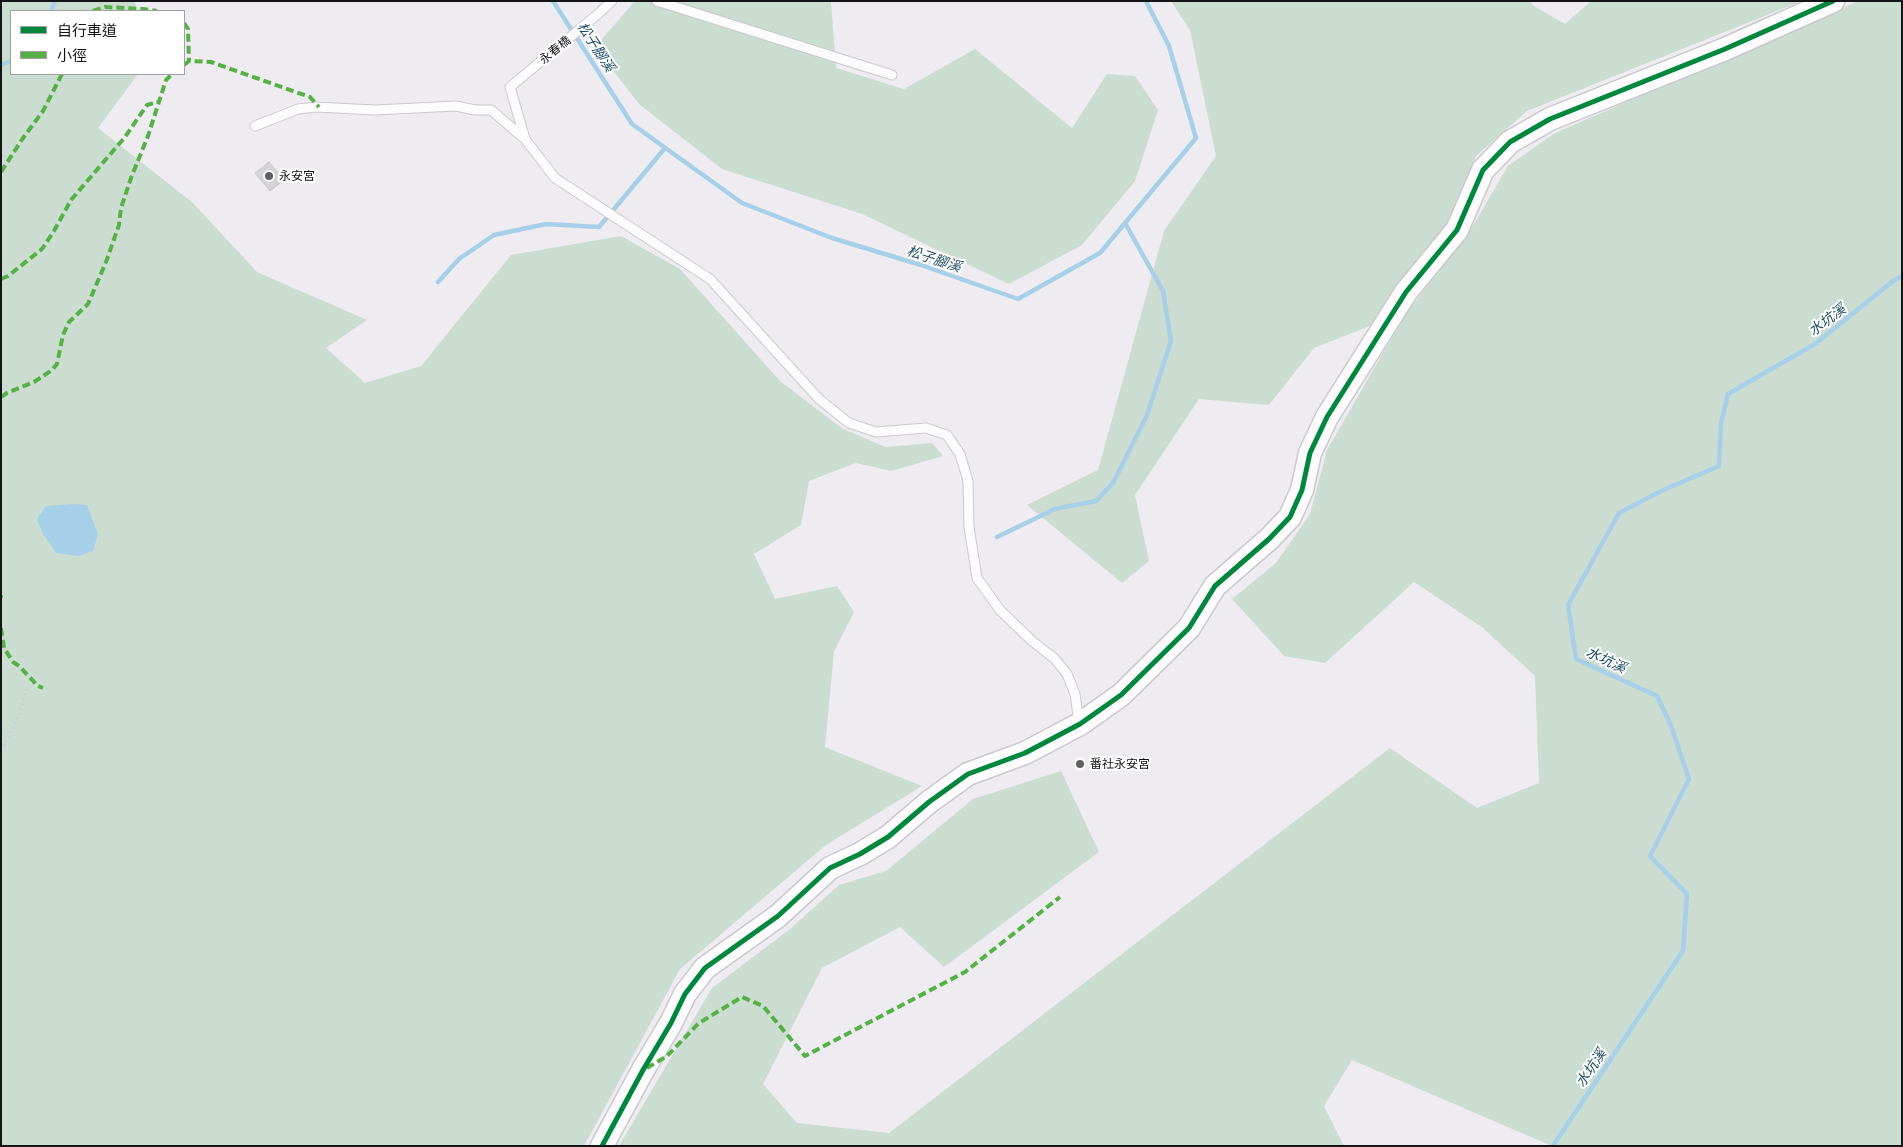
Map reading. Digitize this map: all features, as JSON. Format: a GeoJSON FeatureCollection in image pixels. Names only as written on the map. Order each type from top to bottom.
{"type":"FeatureCollection","features":[{"type":"Feature","properties":{"kind":"street"},"geometry":{"type":"LineString","coordinates":[[602,1146],[671,1023],[685,994],[705,968],[778,916],[830,868],[860,854],[888,837],[930,802],[968,774],[1025,754],[1080,724],[1122,695],[1189,628],[1215,586],[1270,539],[1290,518],[1302,490],[1310,453],[1327,417],[1406,292],[1457,230],[1483,170],[1510,142],[1550,119],[1726,49],[1833,1]]}},
{"type":"Feature","properties":{"kind":"lane","name":"永春橋"},"geometry":{"type":"LineString","coordinates":[[525,139],[510,87],[612,1]]}},
{"type":"Feature","properties":{"kind":"lane"},"geometry":{"type":"LineString","coordinates":[[657,1],[892,75]]}},
{"type":"Feature","properties":{"kind":"lane"},"geometry":{"type":"LineString","coordinates":[[255,126],[298,109],[316,107],[375,110],[456,106],[475,110],[491,110],[525,139],[555,178],[710,279],[819,399],[849,423],[876,432],[926,428],[947,435],[960,454],[968,481],[969,527],[977,578],[1000,610],[1032,640],[1056,659],[1067,674],[1074,694],[1080,724]]}},
{"type":"Feature","properties":{"kind":"path"},"geometry":{"type":"LineString","coordinates":[[1,750],[19,715],[28,685],[32,679]]}},
{"type":"Feature","properties":{"kind":"green space"},"geometry":{"type":"Polygon","coordinates":[[[1,1],[135,1],[137,10],[10,10],[10,75],[137,75],[98,128],[193,203],[257,272],[367,320],[326,348],[365,383],[421,366],[511,255],[621,236],[680,269],[780,381],[843,429],[886,447],[932,443],[943,456],[891,471],[856,463],[809,481],[801,525],[754,554],[775,599],[837,586],[854,612],[834,651],[825,747],[922,786],[826,845],[680,969],[584,1146],[1,1146],[1,1]]]}},
{"type":"Feature","properties":{"kind":"green space"},"geometry":{"type":"Polygon","coordinates":[[[635,1],[831,1],[836,68],[904,89],[975,49],[1072,128],[1107,74],[1135,76],[1158,110],[1135,181],[1082,245],[1009,284],[862,214],[722,169],[639,104],[595,47],[635,1]]]}},
{"type":"Feature","properties":{"kind":"green space"},"geometry":{"type":"Polygon","coordinates":[[[1171,1],[1530,1],[1534,6],[1565,24],[1591,1],[1802,1],[1527,111],[1476,156],[1443,232],[1375,324],[1314,348],[1269,405],[1199,399],[1135,495],[1149,561],[1122,583],[1027,505],[1098,470],[1164,231],[1216,156],[1190,30],[1171,1]]]}},
{"type":"Feature","properties":{"kind":"green space"},"geometry":{"type":"Polygon","coordinates":[[[1858,1],[1902,1],[1902,1146],[1552,1146],[1352,1060],[1324,1106],[1344,1146],[619,1146],[712,988],[790,929],[839,885],[886,871],[973,799],[1061,771],[1099,852],[944,967],[900,927],[822,968],[763,1084],[797,1123],[889,1133],[1390,748],[1477,808],[1539,783],[1535,676],[1483,628],[1414,582],[1325,663],[1284,656],[1232,599],[1276,563],[1310,514],[1327,450],[1405,315],[1471,229],[1508,166],[1555,133],[1858,1]]]}},
{"type":"Feature","properties":{"kind":"water"},"geometry":{"type":"Polygon","coordinates":[[[87,505],[98,534],[93,551],[78,556],[56,553],[42,532],[37,519],[46,506],[87,505]]]}},
{"type":"Feature","properties":{"kind":"building","name":"永安宮"},"geometry":{"type":"Polygon","coordinates":[[[269,162],[284,180],[270,191],[255,173],[269,162]]]}},
{"type":"Feature","properties":{"kind":"waterway"},"geometry":{"type":"LineString","coordinates":[[51,10],[55,1]]}},
{"type":"Feature","properties":{"kind":"waterway","name":"松子腳溪"},"geometry":{"type":"LineString","coordinates":[[553,1],[632,124],[742,203],[832,238],[921,265],[1018,299],[1100,253],[1196,138],[1169,46],[1146,1]]}},
{"type":"Feature","properties":{"kind":"waterway"},"geometry":{"type":"LineString","coordinates":[[1,65],[10,61]]}},
{"type":"Feature","properties":{"kind":"waterway"},"geometry":{"type":"LineString","coordinates":[[438,282],[459,259],[494,235],[546,224],[599,227],[665,148]]}},
{"type":"Feature","properties":{"kind":"waterway"},"geometry":{"type":"LineString","coordinates":[[997,537],[1055,509],[1096,501],[1113,483],[1147,415],[1171,341],[1163,291],[1125,223]]}},
{"type":"Feature","properties":{"kind":"waterway","name":"水坑溪"},"geometry":{"type":"LineString","coordinates":[[1553,1146],[1683,951],[1687,894],[1650,856],[1689,779],[1671,726],[1657,696],[1576,659],[1568,605],[1619,513],[1661,491],[1719,466],[1721,423],[1728,394],[1815,344],[1893,281],[1902,276]]}},
{"type":"Feature","properties":{"kind":"marked path"},"geometry":{"type":"LineString","coordinates":[[96,10],[105,7],[150,10]]}},
{"type":"Feature","properties":{"kind":"marked path"},"geometry":{"type":"LineString","coordinates":[[185,24],[188,29],[189,61]]}},
{"type":"Feature","properties":{"kind":"marked path"},"geometry":{"type":"LineString","coordinates":[[185,64],[189,61],[211,62],[310,97],[319,107]]}},
{"type":"Feature","properties":{"kind":"marked path"},"geometry":{"type":"LineString","coordinates":[[1,172],[43,111],[61,75]]}},
{"type":"Feature","properties":{"kind":"marked path"},"geometry":{"type":"LineString","coordinates":[[1,397],[34,382],[52,370],[57,364],[63,335],[69,322],[88,304],[106,262],[119,225],[121,208],[131,178],[148,136],[166,80],[171,75]]}},
{"type":"Feature","properties":{"kind":"marked path"},"geometry":{"type":"LineString","coordinates":[[1,279],[8,276],[42,249],[71,200],[125,137],[147,105],[158,102]]}},
{"type":"Feature","properties":{"kind":"marked path"},"geometry":{"type":"LineString","coordinates":[[1,628],[4,648],[13,662],[38,686],[43,688]]}},
{"type":"Feature","properties":{"kind":"marked path"},"geometry":{"type":"LineString","coordinates":[[647,1068],[667,1056],[699,1023],[742,997],[763,1006],[805,1056],[965,972],[1060,897]]}},
{"type":"Feature","properties":{"kind":"cycle path"},"geometry":{"type":"LineString","coordinates":[[602,1146],[671,1023],[685,994],[705,968],[778,916],[830,868],[860,854],[888,837],[929,802],[968,774],[1025,753],[1080,724],[1121,695],[1189,628],[1215,586],[1269,539],[1290,517],[1302,490],[1310,453],[1327,417],[1406,292],[1457,230],[1483,170],[1510,142],[1550,119],[1725,49],[1833,1]]}},
{"type":"Feature","properties":{"kind":"place","name":"永安宮"},"geometry":{"type":"Point","coordinates":[269,176]}},
{"type":"Feature","properties":{"kind":"place","name":"番社永安宮"},"geometry":{"type":"Point","coordinates":[1080,764]}}]}
